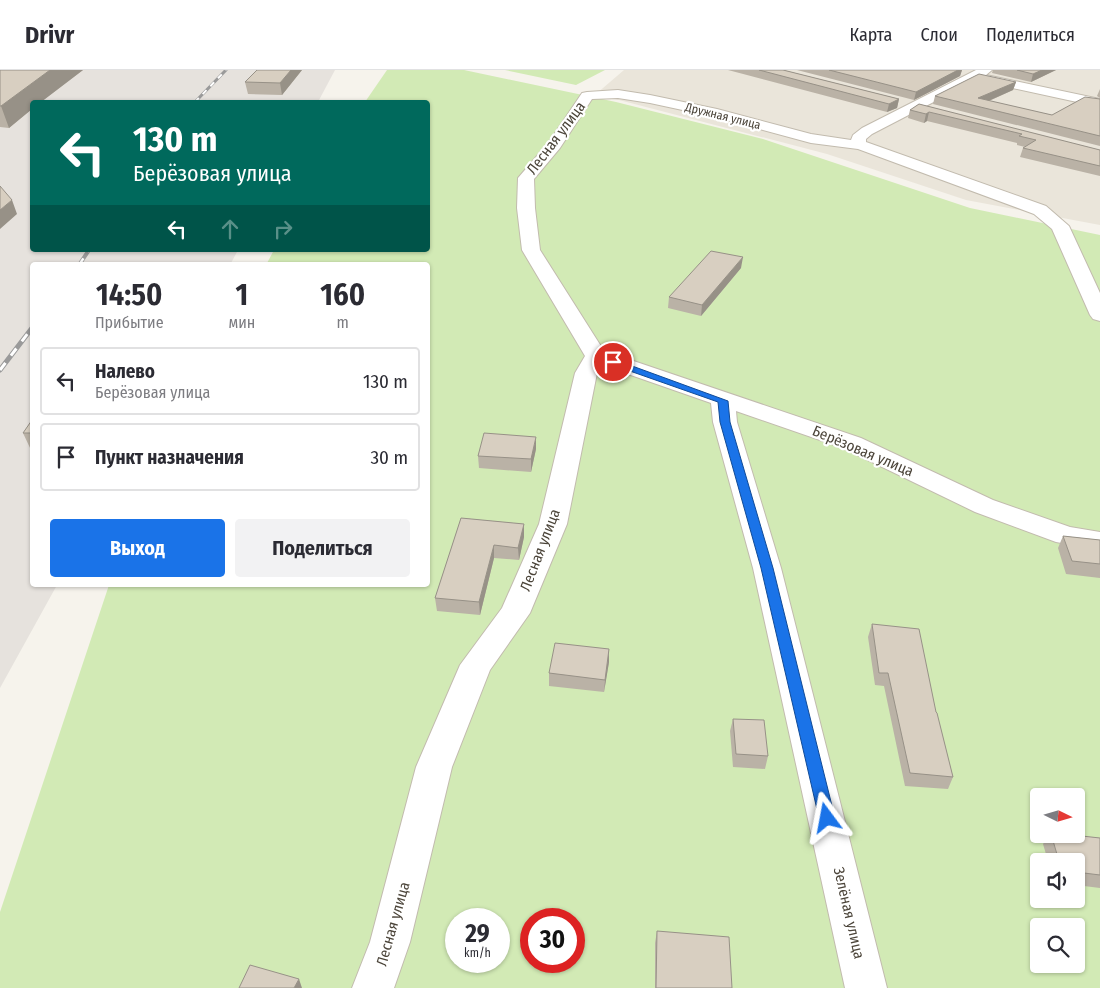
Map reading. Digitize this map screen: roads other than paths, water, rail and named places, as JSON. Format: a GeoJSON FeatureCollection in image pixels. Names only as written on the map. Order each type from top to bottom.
{"type":"FeatureCollection","features":[{"type":"Feature","properties":{"kind":"street"},"geometry":{"type":"LineString","coordinates":[[959,72],[980,73],[1100,103]]}},
{"type":"Feature","properties":{"kind":"street"},"geometry":{"type":"LineString","coordinates":[[859,145],[858,138],[867,131],[980,73]]}},
{"type":"Feature","properties":{"kind":"street","name":"Дружная улица"},"geometry":{"type":"LineString","coordinates":[[587,96],[602,93],[658,100],[730,116],[814,140],[839,145],[859,145],[886,153],[1040,210],[1060,226],[1100,315]]}},
{"type":"Feature","properties":{"kind":"street","name":"Лесная улица"},"geometry":{"type":"LineString","coordinates":[[372,988],[390,942],[434,767],[476,665],[515,613],[554,524],[586,373],[596,356],[531,250],[526,208],[526,178],[555,145],[587,96]]}},
{"type":"Feature","properties":{"kind":"street"},"geometry":{"type":"LineString","coordinates":[[897,100],[934,110]]}},
{"type":"Feature","properties":{"kind":"street","name":"Берёзовая улица"},"geometry":{"type":"LineString","coordinates":[[596,356],[723,401],[772,415],[852,443],[984,506],[1066,536],[1100,540]]}},
{"type":"Feature","properties":{"kind":"street","name":"Зелёная улица"},"geometry":{"type":"LineString","coordinates":[[723,401],[725,422],[767,568],[866,988]]}},
{"type":"Feature","properties":{"kind":"railway"},"geometry":{"type":"LineString","coordinates":[[197,100],[226,70]]}},
{"type":"Feature","properties":{"kind":"railway"},"geometry":{"type":"LineString","coordinates":[[81,262],[88,252]]}},
{"type":"Feature","properties":{"kind":"railway"},"geometry":{"type":"LineString","coordinates":[[0,370],[30,331]]}}]}
